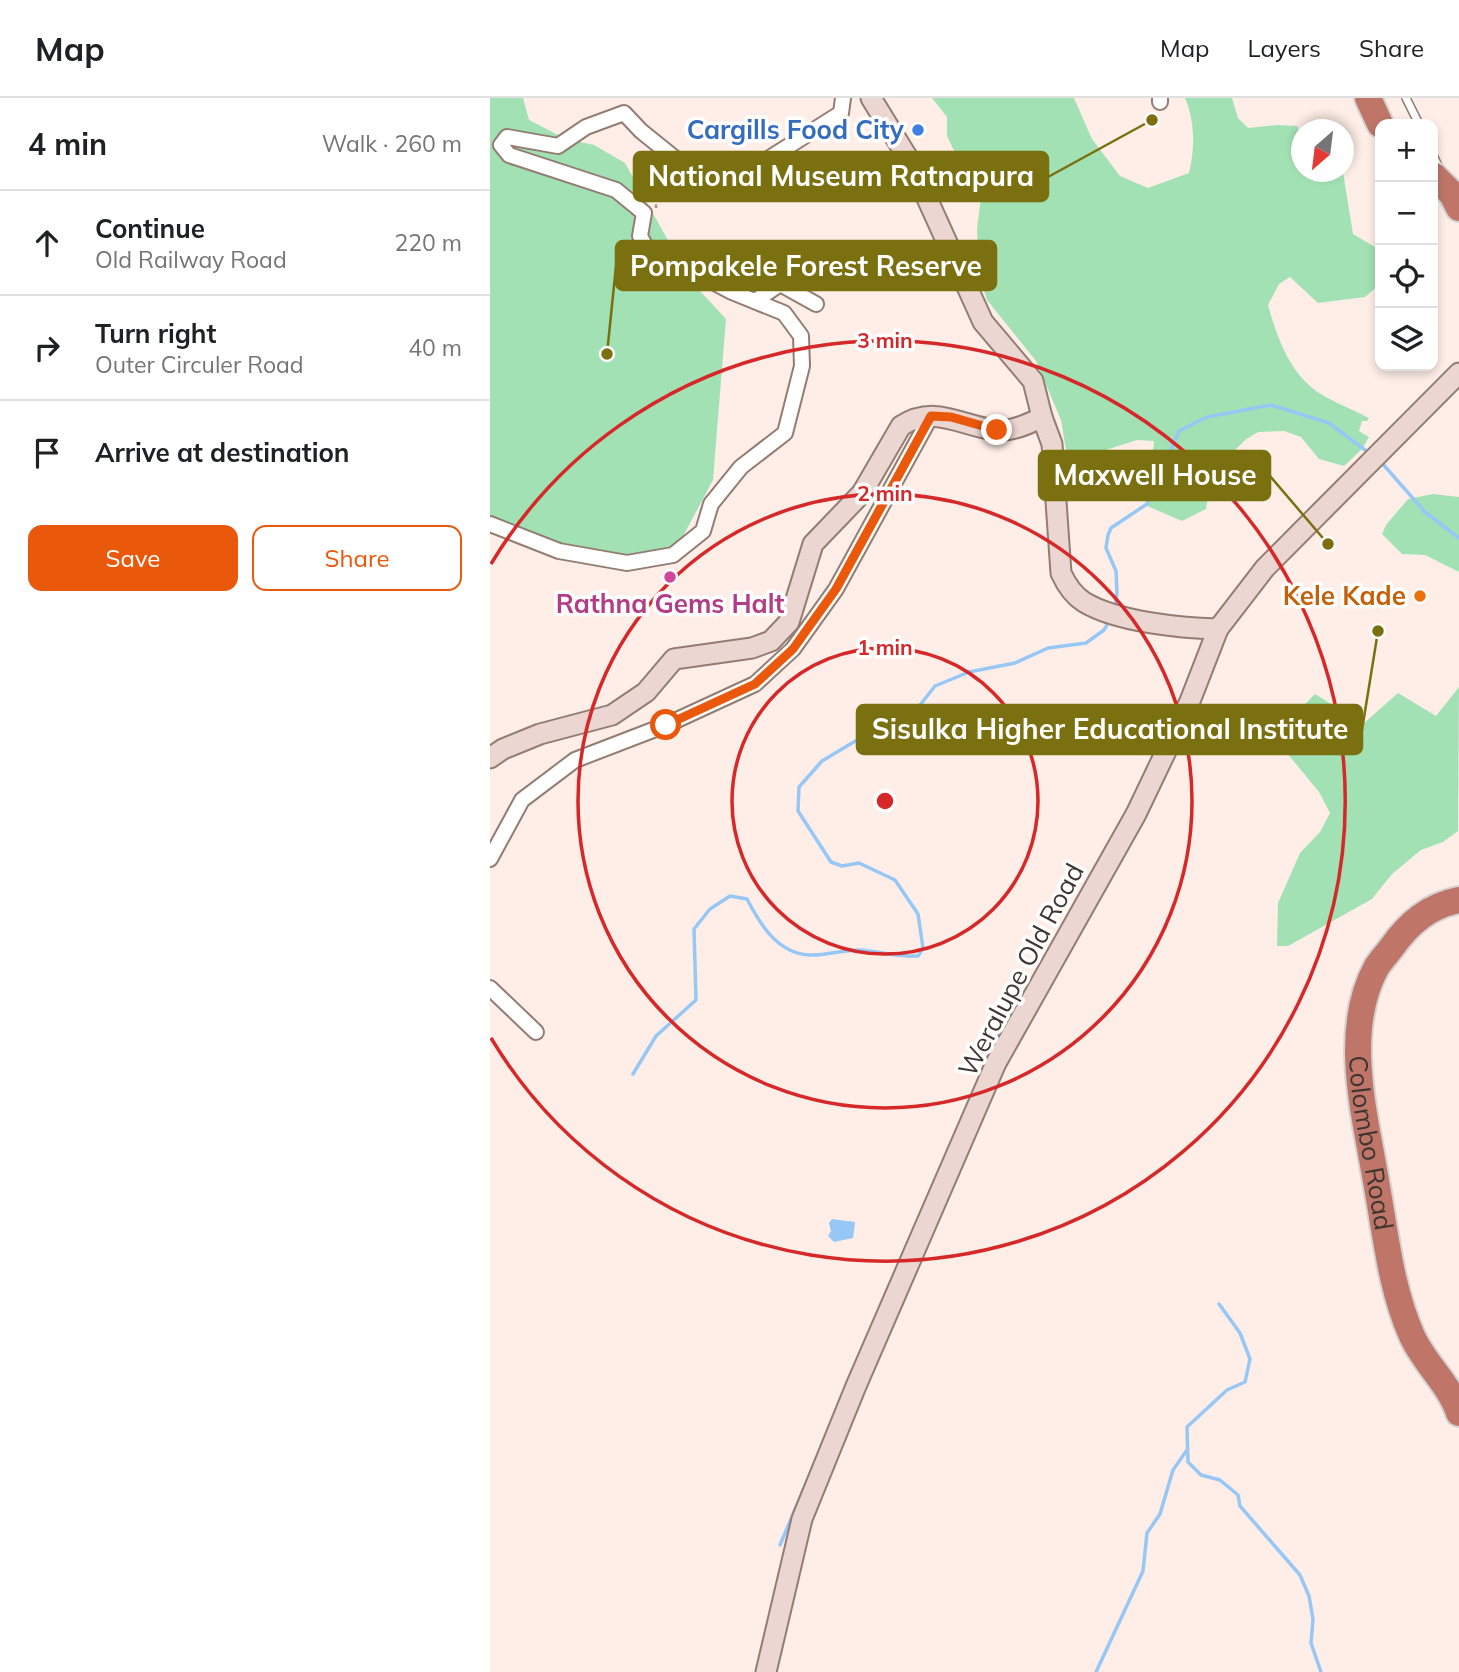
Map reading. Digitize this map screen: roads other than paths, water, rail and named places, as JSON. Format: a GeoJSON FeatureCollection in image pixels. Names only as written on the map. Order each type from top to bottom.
{"type":"FeatureCollection","features":[{"type":"Feature","properties":{"kind":"highway"},"geometry":{"type":"LineString","coordinates":[[1368,98],[1379,119]]}},
{"type":"Feature","properties":{"kind":"highway","name":"Colombo Road"},"geometry":{"type":"LineString","coordinates":[[1459,901],[1443,903],[1418,917],[1376,968],[1360,1022],[1358,1069],[1394,1287],[1412,1338],[1459,1413]]}},
{"type":"Feature","properties":{"kind":"street"},"geometry":{"type":"LineString","coordinates":[[490,524],[559,551],[627,563],[673,555],[703,531],[711,504],[741,467],[785,433],[802,366],[800,336],[784,313],[683,266],[650,256],[640,236],[644,214],[616,190],[509,155],[501,145],[507,137],[558,146],[586,127],[624,113],[641,131],[703,181],[727,186],[841,113],[843,98]]}},
{"type":"Feature","properties":{"kind":"street"},"geometry":{"type":"LineString","coordinates":[[871,98],[911,163],[983,322],[1033,382],[1052,444],[1061,573],[1067,586],[1082,601],[1115,614],[1187,628],[1218,629]]}},
{"type":"Feature","properties":{"kind":"street"},"geometry":{"type":"LineString","coordinates":[[1382,119],[1383,98]]}},
{"type":"Feature","properties":{"kind":"street"},"geometry":{"type":"LineString","coordinates":[[755,301],[780,284],[816,304]]}},
{"type":"Feature","properties":{"kind":"street","name":"Weralupe Old Road"},"geometry":{"type":"LineString","coordinates":[[766,1672],[802,1519],[996,1063],[1136,814],[1190,701],[1218,629],[1265,568],[1459,373]]}},
{"type":"Feature","properties":{"kind":"street"},"geometry":{"type":"LineString","coordinates":[[490,859],[522,800],[575,760],[666,725],[755,684],[793,649],[836,589],[931,416]]}},
{"type":"Feature","properties":{"kind":"street"},"geometry":{"type":"LineString","coordinates":[[490,758],[503,749],[540,734],[612,715],[646,692],[674,659],[752,648],[771,641],[789,622],[813,544],[862,493],[901,426],[911,419],[951,417],[997,430],[1028,425],[1042,417]]}},
{"type":"Feature","properties":{"kind":"street"},"geometry":{"type":"LineString","coordinates":[[490,988],[536,1032]]}},
{"type":"Feature","properties":{"kind":"lane"},"geometry":{"type":"LineString","coordinates":[[1406,98],[1416,119]]}},
{"type":"Feature","properties":{"kind":"lane"},"geometry":{"type":"LineString","coordinates":[[1438,166],[1449,191]]}},
{"type":"Feature","properties":{"kind":"water"},"geometry":{"type":"Polygon","coordinates":[[[832,1219],[855,1222],[853,1238],[834,1242],[828,1236],[832,1219]]]}},
{"type":"Feature","properties":{"kind":"waterway"},"geometry":{"type":"LineString","coordinates":[[1115,608],[1116,571],[1106,548],[1108,535],[1111,528],[1147,504],[1179,431],[1207,417],[1271,405],[1329,423],[1369,453]]}},
{"type":"Feature","properties":{"kind":"waterway"},"geometry":{"type":"LineString","coordinates":[[1381,462],[1425,512],[1459,538]]}},
{"type":"Feature","properties":{"kind":"waterway"},"geometry":{"type":"LineString","coordinates":[[633,1074],[656,1036],[696,1000],[694,929],[710,909],[730,896],[747,899],[771,936],[798,953],[815,955],[858,950],[918,956],[923,948],[918,914],[895,880],[859,863],[842,866],[831,862],[798,811],[799,787],[822,761],[857,740],[880,742],[902,728],[935,686],[969,672],[1015,663],[1048,648],[1086,643],[1104,630],[1109,621]]}},
{"type":"Feature","properties":{"kind":"waterway"},"geometry":{"type":"LineString","coordinates":[[988,1057],[1006,1020],[1012,1017]]}},
{"type":"Feature","properties":{"kind":"waterway"},"geometry":{"type":"LineString","coordinates":[[1219,1304],[1240,1333],[1250,1359],[1245,1382],[1227,1390],[1187,1427],[1188,1462],[1201,1475],[1220,1480],[1238,1495],[1240,1506],[1300,1575],[1309,1596],[1313,1619],[1311,1643],[1321,1672]]}},
{"type":"Feature","properties":{"kind":"waterway"},"geometry":{"type":"LineString","coordinates":[[1096,1672],[1143,1571],[1147,1533],[1160,1514],[1173,1470],[1187,1450]]}},
{"type":"Feature","properties":{"kind":"waterway"},"geometry":{"type":"LineString","coordinates":[[780,1545],[816,1460]]}},
{"type":"Feature","properties":{"kind":"place","name":"National Museum Ratnapura"},"geometry":{"type":"Point","coordinates":[1152,120]}},
{"type":"Feature","properties":{"kind":"place","name":"Cargills Food City"},"geometry":{"type":"Point","coordinates":[918,130]}},
{"type":"Feature","properties":{"kind":"place","name":"Pompakele Forest Reserve"},"geometry":{"type":"Point","coordinates":[607,354]}},
{"type":"Feature","properties":{"kind":"place","name":"Maxwell House"},"geometry":{"type":"Point","coordinates":[1328,544]}},
{"type":"Feature","properties":{"kind":"place","name":"Rathna Gems Halt"},"geometry":{"type":"Point","coordinates":[670,577]}},
{"type":"Feature","properties":{"kind":"place","name":"Kele Kade"},"geometry":{"type":"Point","coordinates":[1420,596]}},
{"type":"Feature","properties":{"kind":"place","name":"Sisulka Higher Educational Institute"},"geometry":{"type":"Point","coordinates":[1378,631]}}]}
